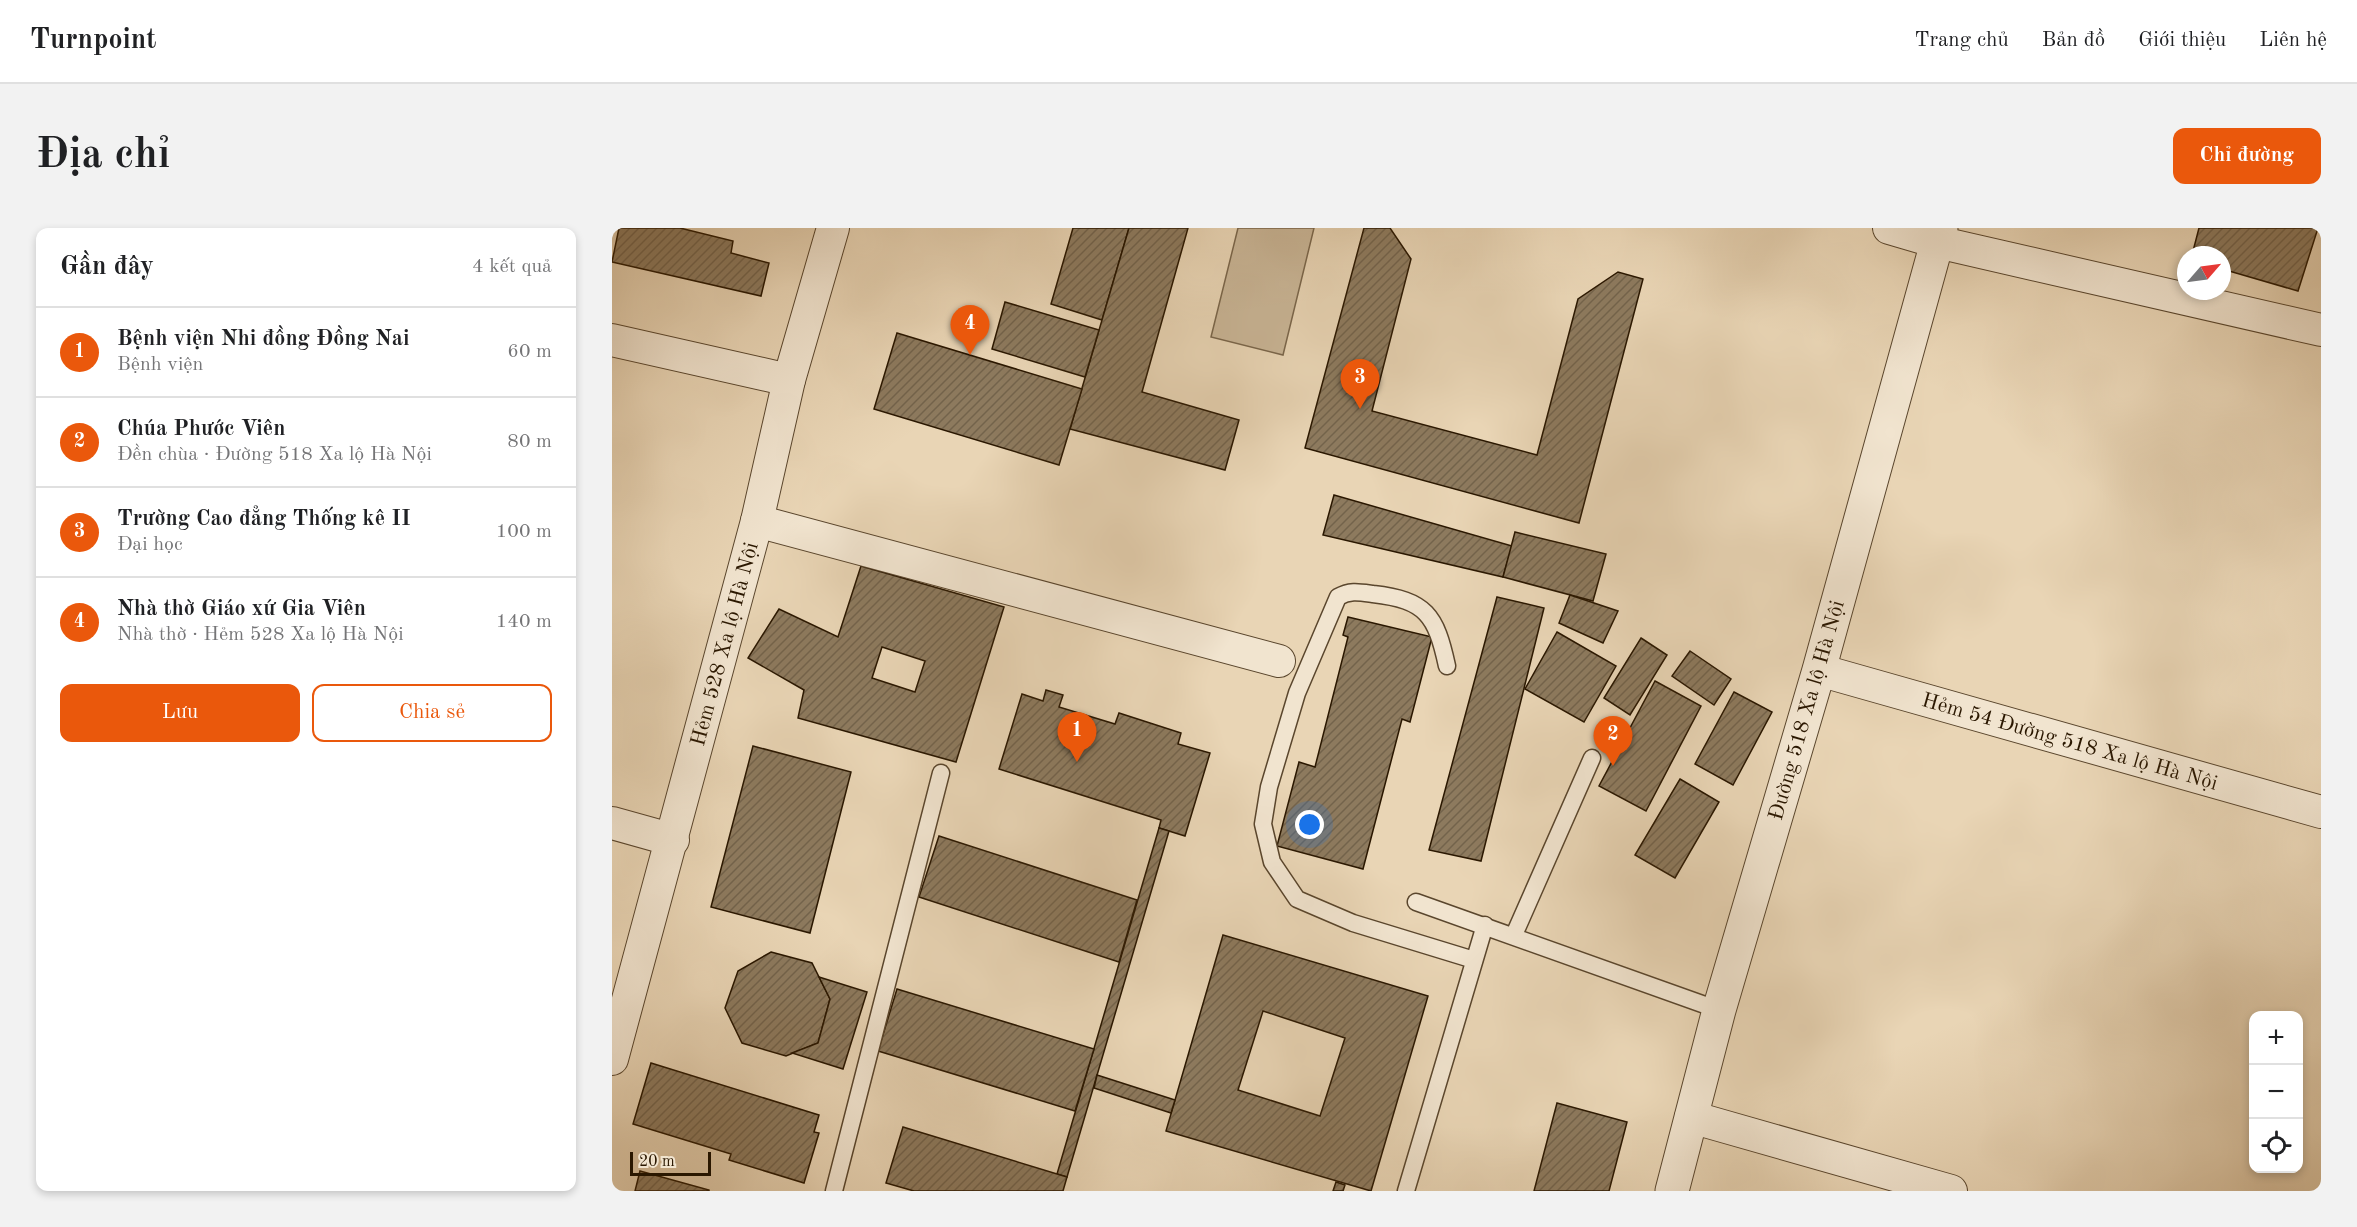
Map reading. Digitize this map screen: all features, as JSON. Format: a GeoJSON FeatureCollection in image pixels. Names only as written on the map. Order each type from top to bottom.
{"type":"FeatureCollection","features":[{"type":"Feature","properties":{"kind":"street","name":"Hẻm 528 Xa lộ Hà Nội"},"geometry":{"type":"LineString","coordinates":[[612,1059],[673,840],[757,521],[789,380],[832,228]]}},
{"type":"Feature","properties":{"kind":"street"},"geometry":{"type":"LineString","coordinates":[[1889,228],[1939,235],[2321,330]]}},
{"type":"Feature","properties":{"kind":"street","name":"Đường 518 Xa lộ Hà Nội"},"geometry":{"type":"LineString","coordinates":[[1672,1191],[1719,1010],[1819,670],[1939,235]]}},
{"type":"Feature","properties":{"kind":"street"},"geometry":{"type":"LineString","coordinates":[[612,340],[789,380]]}},
{"type":"Feature","properties":{"kind":"street"},"geometry":{"type":"LineString","coordinates":[[757,521],[1279,661]]}},
{"type":"Feature","properties":{"kind":"street","name":"Hẻm 54 Đường 518 Xa lộ Hà Nội"},"geometry":{"type":"LineString","coordinates":[[1819,670],[2321,812]]}},
{"type":"Feature","properties":{"kind":"street"},"geometry":{"type":"LineString","coordinates":[[612,823],[673,840]]}},
{"type":"Feature","properties":{"kind":"street"},"geometry":{"type":"LineString","coordinates":[[1691,1117],[1951,1191]]}},
{"type":"Feature","properties":{"kind":"lane"},"geometry":{"type":"LineString","coordinates":[[1448,666],[1439,631],[1422,608],[1402,597],[1348,591],[1338,597],[1297,693],[1269,787],[1263,824],[1272,862],[1297,899],[1353,923],[1474,960]]}},
{"type":"Feature","properties":{"kind":"lane"},"geometry":{"type":"LineString","coordinates":[[1514,935],[1592,758]]}},
{"type":"Feature","properties":{"kind":"lane"},"geometry":{"type":"LineString","coordinates":[[834,1191],[941,773]]}},
{"type":"Feature","properties":{"kind":"lane"},"geometry":{"type":"LineString","coordinates":[[1416,902],[1514,935],[1719,1010]]}},
{"type":"Feature","properties":{"kind":"lane"},"geometry":{"type":"LineString","coordinates":[[1406,1191],[1485,925]]}},
{"type":"Feature","properties":{"kind":"shaded area"},"geometry":{"type":"Polygon","coordinates":[[[1238,228],[1314,228],[1283,355],[1211,337],[1238,228]]]}},
{"type":"Feature","properties":{"kind":"building"},"geometry":{"type":"Polygon","coordinates":[[[619,228],[680,228],[733,241],[731,253],[769,263],[761,296],[612,262],[619,228]]]}},
{"type":"Feature","properties":{"kind":"building"},"geometry":{"type":"Polygon","coordinates":[[[1073,228],[1129,228],[1102,320],[1051,304],[1073,228]]]}},
{"type":"Feature","properties":{"kind":"building"},"geometry":{"type":"Polygon","coordinates":[[[1129,228],[1188,228],[1142,392],[1239,420],[1225,470],[1070,429],[1129,228]]]}},
{"type":"Feature","properties":{"kind":"building"},"geometry":{"type":"Polygon","coordinates":[[[1364,228],[1390,228],[1411,259],[1372,411],[1537,455],[1578,299],[1618,272],[1643,279],[1579,523],[1305,448],[1364,228]]]}},
{"type":"Feature","properties":{"kind":"building"},"geometry":{"type":"Polygon","coordinates":[[[2199,228],[2318,228],[2298,291],[2231,272],[2231,246],[2194,246],[2199,228]]]}},
{"type":"Feature","properties":{"kind":"building"},"geometry":{"type":"Polygon","coordinates":[[[1005,302],[1099,330],[1085,377],[992,349],[1005,302]]]}},
{"type":"Feature","properties":{"kind":"building"},"geometry":{"type":"Polygon","coordinates":[[[897,333],[1082,389],[1059,465],[874,409],[897,333]]]}},
{"type":"Feature","properties":{"kind":"building"},"geometry":{"type":"Polygon","coordinates":[[[1334,495],[1512,546],[1503,577],[1323,535],[1334,495]]]}},
{"type":"Feature","properties":{"kind":"building"},"geometry":{"type":"Polygon","coordinates":[[[1515,532],[1606,554],[1593,601],[1503,577],[1515,532]]]}},
{"type":"Feature","properties":{"kind":"building"},"geometry":{"type":"Polygon","coordinates":[[[861,566],[1004,607],[956,762],[798,718],[804,690],[748,658],[779,609],[838,637],[861,566]],[[882,647],[872,678],[915,692],[925,661],[882,647]]]}},
{"type":"Feature","properties":{"kind":"building"},"geometry":{"type":"Polygon","coordinates":[[[1570,595],[1618,611],[1603,643],[1559,623],[1570,595]]]}},
{"type":"Feature","properties":{"kind":"building"},"geometry":{"type":"Polygon","coordinates":[[[1497,597],[1544,608],[1481,861],[1429,850],[1497,597]]]}},
{"type":"Feature","properties":{"kind":"building"},"geometry":{"type":"Polygon","coordinates":[[[1348,617],[1432,637],[1410,722],[1402,719],[1363,869],[1277,846],[1299,762],[1315,767],[1348,637],[1343,635],[1348,617]]]}},
{"type":"Feature","properties":{"kind":"building"},"geometry":{"type":"Polygon","coordinates":[[[1557,632],[1616,666],[1584,722],[1525,689],[1557,632]]]}},
{"type":"Feature","properties":{"kind":"building"},"geometry":{"type":"Polygon","coordinates":[[[1641,638],[1667,655],[1630,715],[1604,698],[1641,638]]]}},
{"type":"Feature","properties":{"kind":"building"},"geometry":{"type":"Polygon","coordinates":[[[1690,651],[1731,679],[1714,705],[1672,676],[1690,651]]]}},
{"type":"Feature","properties":{"kind":"building"},"geometry":{"type":"Polygon","coordinates":[[[1655,681],[1701,706],[1646,811],[1599,786],[1655,681]]]}},
{"type":"Feature","properties":{"kind":"building"},"geometry":{"type":"Polygon","coordinates":[[[1046,690],[1063,695],[1059,707],[1115,724],[1119,713],[1181,733],[1178,744],[1210,753],[1185,836],[1159,828],[1161,820],[999,769],[1022,694],[1043,701],[1046,690]]]}},
{"type":"Feature","properties":{"kind":"building"},"geometry":{"type":"Polygon","coordinates":[[[1734,692],[1772,712],[1733,785],[1695,764],[1734,692]]]}},
{"type":"Feature","properties":{"kind":"building"},"geometry":{"type":"Polygon","coordinates":[[[753,746],[851,772],[810,933],[711,907],[753,746]]]}},
{"type":"Feature","properties":{"kind":"building"},"geometry":{"type":"Polygon","coordinates":[[[1680,779],[1719,802],[1675,878],[1635,855],[1680,779]]]}},
{"type":"Feature","properties":{"kind":"building"},"geometry":{"type":"Polygon","coordinates":[[[1159,828],[1169,831],[1067,1177],[1057,1174],[1159,828]]]}},
{"type":"Feature","properties":{"kind":"building"},"geometry":{"type":"Polygon","coordinates":[[[939,836],[1137,900],[1119,962],[919,897],[939,836]]]}},
{"type":"Feature","properties":{"kind":"building"},"geometry":{"type":"Polygon","coordinates":[[[1223,935],[1428,996],[1371,1191],[1166,1131],[1223,935]],[[1263,1011],[1238,1090],[1320,1116],[1345,1038],[1263,1011]]]}},
{"type":"Feature","properties":{"kind":"building"},"geometry":{"type":"Polygon","coordinates":[[[771,952],[812,963],[830,999],[818,1043],[786,1056],[742,1043],[725,1008],[738,971],[771,952]]]}},
{"type":"Feature","properties":{"kind":"building"},"geometry":{"type":"Polygon","coordinates":[[[819,977],[867,992],[843,1069],[792,1053],[818,1043],[830,999],[819,977]]]}},
{"type":"Feature","properties":{"kind":"building"},"geometry":{"type":"Polygon","coordinates":[[[897,989],[1094,1049],[1075,1111],[878,1051],[897,989]]]}},
{"type":"Feature","properties":{"kind":"building"},"geometry":{"type":"Polygon","coordinates":[[[651,1063],[819,1115],[814,1132],[819,1133],[804,1183],[729,1160],[731,1154],[633,1124],[651,1063]]]}},
{"type":"Feature","properties":{"kind":"building"},"geometry":{"type":"Polygon","coordinates":[[[1097,1075],[1175,1100],[1171,1113],[1094,1088],[1097,1075]]]}},
{"type":"Feature","properties":{"kind":"building"},"geometry":{"type":"Polygon","coordinates":[[[1557,1103],[1627,1122],[1609,1191],[1534,1191],[1557,1103]]]}},
{"type":"Feature","properties":{"kind":"building"},"geometry":{"type":"Polygon","coordinates":[[[903,1127],[1067,1177],[1063,1191],[914,1191],[886,1183],[903,1127]]]}},
{"type":"Feature","properties":{"kind":"building"},"geometry":{"type":"Polygon","coordinates":[[[640,1171],[709,1190],[709,1191],[635,1191],[640,1171]]]}},
{"type":"Feature","properties":{"kind":"building"},"geometry":{"type":"Polygon","coordinates":[[[1336,1182],[1345,1185],[1343,1191],[1333,1191],[1336,1182]]]}},
{"type":"Feature","properties":{"kind":"place","name":"Nhà thờ Giáo xứ Gia Viên"},"geometry":{"type":"Point","coordinates":[970,355]}},
{"type":"Feature","properties":{"kind":"place","name":"Trường Cao đẳng Thống kê II"},"geometry":{"type":"Point","coordinates":[1360,409]}},
{"type":"Feature","properties":{"kind":"place","name":"Bệnh viện Nhi đồng Đồng Nai"},"geometry":{"type":"Point","coordinates":[1077,762]}},
{"type":"Feature","properties":{"kind":"place","name":"Chúa Phước Viên"},"geometry":{"type":"Point","coordinates":[1613,766]}}]}
